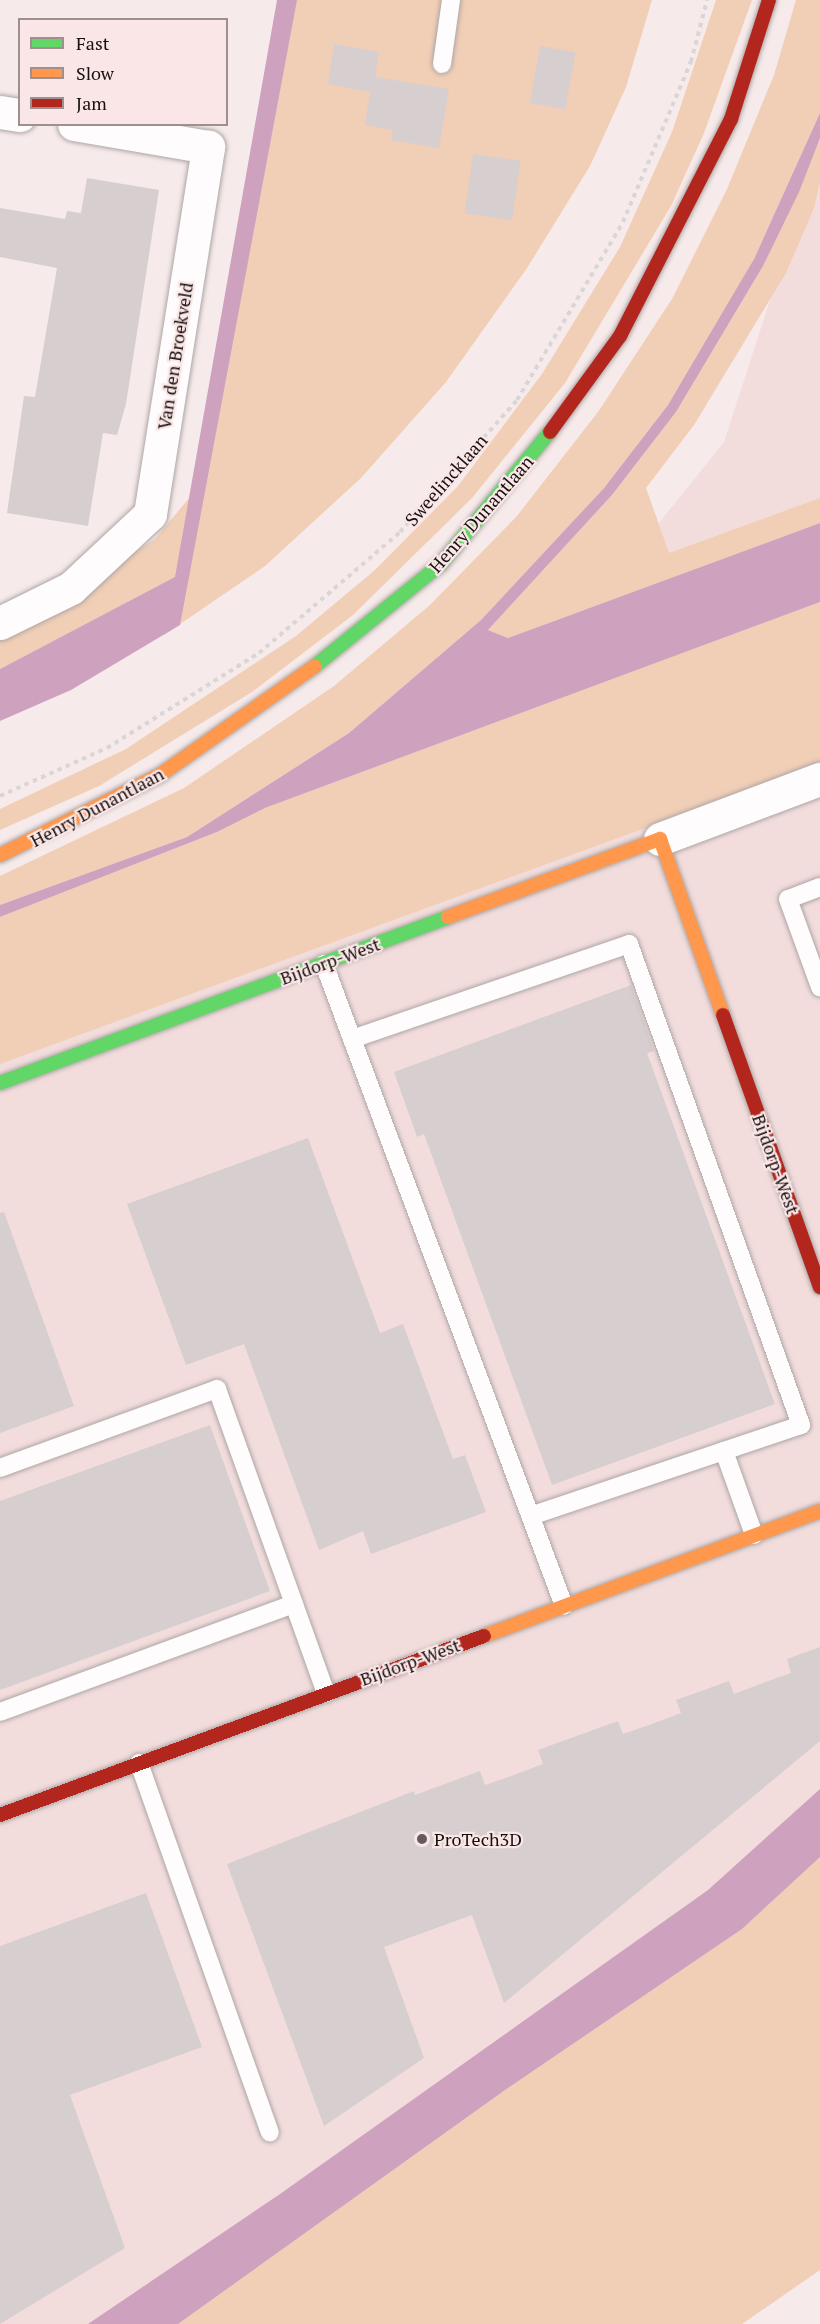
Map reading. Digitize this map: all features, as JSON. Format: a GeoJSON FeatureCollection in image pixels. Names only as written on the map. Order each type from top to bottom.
{"type":"FeatureCollection","features":[{"type":"Feature","properties":{"kind":"street","name":"Henry Dunantlaan"},"geometry":{"type":"LineString","coordinates":[[0,855],[30,844],[169,769],[349,642],[441,564],[535,453],[620,336],[732,119],[769,0]]}},
{"type":"Feature","properties":{"kind":"street"},"geometry":{"type":"LineString","coordinates":[[0,112],[18,115]]}},
{"type":"Feature","properties":{"kind":"street","name":"Van den Broekveld"},"geometry":{"type":"LineString","coordinates":[[0,623],[71,588],[150,514],[208,147],[86,126]]}},
{"type":"Feature","properties":{"kind":"street","name":"Bijdorp-West"},"geometry":{"type":"LineString","coordinates":[[0,1083],[820,779]]}},
{"type":"Feature","properties":{"kind":"street","name":"Bijdorp-West"},"geometry":{"type":"LineString","coordinates":[[660,839],[820,1287]]}},
{"type":"Feature","properties":{"kind":"street","name":"Bijdorp-West"},"geometry":{"type":"LineString","coordinates":[[0,1815],[820,1511]]}},
{"type":"Feature","properties":{"kind":"lane"},"geometry":{"type":"LineString","coordinates":[[442,64],[452,0]]}},
{"type":"Feature","properties":{"kind":"lane"},"geometry":{"type":"LineString","coordinates":[[820,888],[788,899],[820,987]]}},
{"type":"Feature","properties":{"kind":"lane"},"geometry":{"type":"LineString","coordinates":[[352,1039],[629,944],[801,1425],[531,1516]]}},
{"type":"Feature","properties":{"kind":"lane"},"geometry":{"type":"LineString","coordinates":[[324,964],[564,1606]]}},
{"type":"Feature","properties":{"kind":"lane"},"geometry":{"type":"LineString","coordinates":[[0,1468],[217,1389],[326,1693]]}},
{"type":"Feature","properties":{"kind":"lane"},"geometry":{"type":"LineString","coordinates":[[724,1451],[754,1535]]}},
{"type":"Feature","properties":{"kind":"lane"},"geometry":{"type":"LineString","coordinates":[[0,1712],[294,1604]]}},
{"type":"Feature","properties":{"kind":"lane"},"geometry":{"type":"LineString","coordinates":[[140,1762],[270,2132]]}},
{"type":"Feature","properties":{"kind":"path","name":"Sweelincklaan"},"geometry":{"type":"LineString","coordinates":[[0,796],[107,748],[259,653],[400,532],[517,400],[622,222],[691,62],[707,0]]}},
{"type":"Feature","properties":{"kind":"shaded area"},"geometry":{"type":"Polygon","coordinates":[[[277,0],[297,0],[180,625],[71,690],[0,721],[0,669],[175,577],[277,0]]]}},
{"type":"Feature","properties":{"kind":"shaded area"},"geometry":{"type":"Polygon","coordinates":[[[279,0],[652,0],[626,87],[590,166],[527,268],[446,382],[361,478],[265,566],[164,635],[174,578],[0,669],[0,634],[33,619],[155,539],[190,497],[279,0]]]}},
{"type":"Feature","properties":{"kind":"shaded area"},"geometry":{"type":"Polygon","coordinates":[[[716,0],[752,0],[704,133],[671,206],[565,383],[472,498],[353,615],[252,692],[99,786],[0,830],[0,809],[126,749],[296,636],[375,570],[458,486],[542,374],[620,247],[672,132],[716,0]]]}},
{"type":"Feature","properties":{"kind":"shaded area"},"geometry":{"type":"Polygon","coordinates":[[[796,0],[820,0],[820,113],[754,259],[714,332],[668,405],[604,488],[481,620],[349,733],[187,837],[0,905],[0,876],[184,788],[334,686],[430,605],[517,516],[598,412],[672,299],[727,189],[774,75],[796,0]]]}},
{"type":"Feature","properties":{"kind":"shaded area"},"geometry":{"type":"Polygon","coordinates":[[[820,113],[820,138],[799,192],[763,266],[676,412],[612,495],[488,630],[508,638],[820,523],[820,602],[265,808],[217,832],[0,917],[0,905],[187,837],[349,733],[481,620],[604,488],[668,405],[754,259],[820,113]]]}},
{"type":"Feature","properties":{"kind":"shaded area"},"geometry":{"type":"Polygon","coordinates":[[[820,138],[820,182],[814,208],[786,273],[694,425],[646,488],[669,553],[820,498],[820,523],[508,638],[488,630],[612,495],[676,412],[763,266],[820,138]]]}},
{"type":"Feature","properties":{"kind":"shaded area"},"geometry":{"type":"Polygon","coordinates":[[[820,146],[820,1976],[193,2324],[0,2324],[0,992],[435,802],[724,442],[820,146]]]}},
{"type":"Feature","properties":{"kind":"shaded area"},"geometry":{"type":"Polygon","coordinates":[[[820,602],[820,764],[0,1064],[0,917],[217,832],[265,808],[820,602]]]}},
{"type":"Feature","properties":{"kind":"shaded area"},"geometry":{"type":"Polygon","coordinates":[[[820,1789],[820,1857],[742,1929],[505,2090],[178,2324],[88,2324],[280,2194],[708,1890],[820,1789]]]}},
{"type":"Feature","properties":{"kind":"shaded area"},"geometry":{"type":"Polygon","coordinates":[[[820,1857],[820,2270],[742,2324],[178,2324],[505,2090],[742,1929],[820,1857]]]}},
{"type":"Feature","properties":{"kind":"building"},"geometry":{"type":"Polygon","coordinates":[[[334,44],[379,52],[375,77],[449,89],[439,148],[391,140],[393,130],[365,125],[370,92],[328,84],[334,44]]]}},
{"type":"Feature","properties":{"kind":"building"},"geometry":{"type":"Polygon","coordinates":[[[540,46],[575,52],[565,109],[530,103],[540,46]]]}},
{"type":"Feature","properties":{"kind":"building"},"geometry":{"type":"Polygon","coordinates":[[[473,154],[521,161],[512,220],[465,213],[473,154]]]}},
{"type":"Feature","properties":{"kind":"building"},"geometry":{"type":"Polygon","coordinates":[[[87,178],[159,190],[126,404],[117,435],[103,433],[88,526],[7,513],[24,396],[35,397],[57,268],[0,257],[0,208],[65,219],[67,211],[81,213],[87,178]]]}},
{"type":"Feature","properties":{"kind":"building"},"geometry":{"type":"Polygon","coordinates":[[[631,985],[654,1051],[647,1053],[775,1404],[552,1485],[424,1134],[417,1137],[394,1072],[631,985]]]}},
{"type":"Feature","properties":{"kind":"building"},"geometry":{"type":"Polygon","coordinates":[[[308,1138],[380,1333],[403,1324],[453,1459],[465,1455],[486,1512],[371,1554],[363,1531],[319,1550],[244,1344],[186,1365],[127,1204],[308,1138]]]}},
{"type":"Feature","properties":{"kind":"building"},"geometry":{"type":"Polygon","coordinates":[[[4,1212],[74,1406],[0,1433],[0,1213],[4,1212]]]}},
{"type":"Feature","properties":{"kind":"building"},"geometry":{"type":"Polygon","coordinates":[[[210,1425],[270,1591],[0,1690],[0,1501],[210,1425]]]}},
{"type":"Feature","properties":{"kind":"building"},"geometry":{"type":"Polygon","coordinates":[[[820,1647],[820,1741],[504,2003],[472,1915],[384,1947],[424,2058],[324,2126],[227,1864],[414,1791],[415,1795],[480,1771],[485,1785],[514,1775],[543,1764],[538,1750],[618,1721],[623,1734],[652,1724],[681,1713],[676,1700],[729,1681],[734,1694],[791,1673],[787,1659],[820,1647]]]}},
{"type":"Feature","properties":{"kind":"building"},"geometry":{"type":"Polygon","coordinates":[[[146,1893],[202,2047],[70,2095],[125,2248],[0,2324],[0,1946],[146,1893]]]}},
{"type":"Feature","properties":{"kind":"traffic: fast"},"geometry":{"type":"LineString","coordinates":[[315,666],[441,564],[550,432]]}},
{"type":"Feature","properties":{"kind":"traffic: fast"},"geometry":{"type":"LineString","coordinates":[[0,1083],[448,917]]}},
{"type":"Feature","properties":{"kind":"traffic: slow"},"geometry":{"type":"LineString","coordinates":[[0,855],[160,775],[315,666]]}},
{"type":"Feature","properties":{"kind":"traffic: slow"},"geometry":{"type":"LineString","coordinates":[[448,917],[660,839],[723,1015]]}},
{"type":"Feature","properties":{"kind":"traffic: slow"},"geometry":{"type":"LineString","coordinates":[[484,1636],[820,1511]]}},
{"type":"Feature","properties":{"kind":"traffic: jam"},"geometry":{"type":"LineString","coordinates":[[550,432],[620,336],[731,119],[769,0]]}},
{"type":"Feature","properties":{"kind":"traffic: jam"},"geometry":{"type":"LineString","coordinates":[[723,1015],[820,1287]]}},
{"type":"Feature","properties":{"kind":"traffic: jam"},"geometry":{"type":"LineString","coordinates":[[0,1815],[484,1636]]}},
{"type":"Feature","properties":{"kind":"place","name":"ProTech3D"},"geometry":{"type":"Point","coordinates":[422,1839]}}]}
